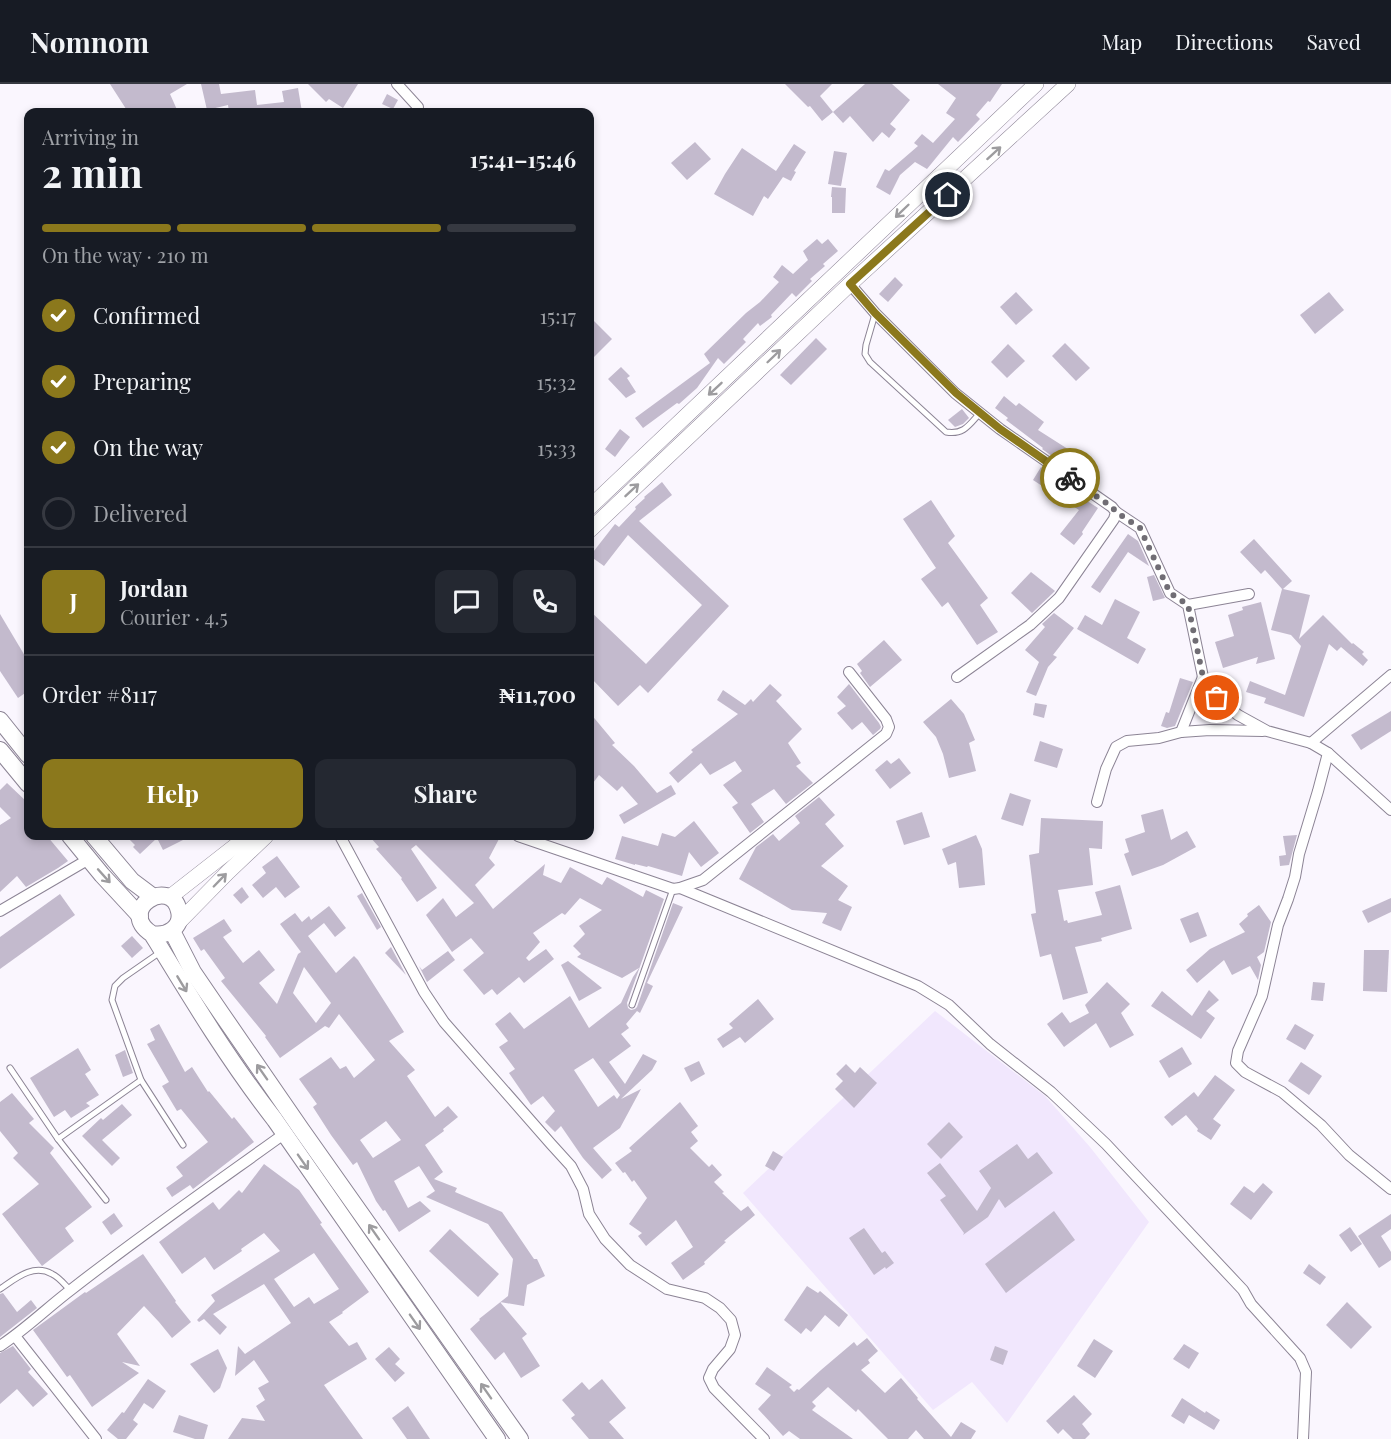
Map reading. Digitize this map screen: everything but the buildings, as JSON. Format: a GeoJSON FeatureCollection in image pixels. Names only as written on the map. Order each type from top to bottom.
{"type":"FeatureCollection","features":[{"type":"Feature","properties":{"kind":"main road"},"geometry":{"type":"LineString","coordinates":[[594,503],[1036,84]]}},
{"type":"Feature","properties":{"kind":"main road"},"geometry":{"type":"LineString","coordinates":[[594,526],[850,284],[1068,84]]}},
{"type":"Feature","properties":{"kind":"main road"},"geometry":{"type":"LineString","coordinates":[[653,447],[665,460]]}},
{"type":"Feature","properties":{"kind":"main road"},"geometry":{"type":"LineString","coordinates":[[0,720],[24,750]]}},
{"type":"Feature","properties":{"kind":"main road"},"geometry":{"type":"LineString","coordinates":[[0,750],[24,779]]}},
{"type":"Feature","properties":{"kind":"main road"},"geometry":{"type":"LineString","coordinates":[[73,840],[140,916]]}},
{"type":"Feature","properties":{"kind":"main road"},"geometry":{"type":"LineString","coordinates":[[96,840],[132,881],[152,896]]}},
{"type":"Feature","properties":{"kind":"main road"},"geometry":{"type":"LineString","coordinates":[[170,897],[243,840]]}},
{"type":"Feature","properties":{"kind":"main road"},"geometry":{"type":"LineString","coordinates":[[152,934],[166,934],[262,840]]}},
{"type":"Feature","properties":{"kind":"main road"},"geometry":{"type":"LineString","coordinates":[[497,1439],[255,1094],[198,1011],[152,934],[142,923],[141,908],[152,896],[170,897],[177,904],[180,912],[175,926],[193,972],[520,1439]]}},
{"type":"Feature","properties":{"kind":"street"},"geometry":{"type":"LineString","coordinates":[[397,84],[418,107]]}},
{"type":"Feature","properties":{"kind":"street"},"geometry":{"type":"LineString","coordinates":[[850,284],[875,313],[956,393],[1000,429],[1140,528],[1170,593],[1188,605],[1249,594]]}},
{"type":"Feature","properties":{"kind":"street"},"geometry":{"type":"LineString","coordinates":[[957,677],[1029,625],[1059,598],[1114,519],[1116,512]]}},
{"type":"Feature","properties":{"kind":"street"},"geometry":{"type":"LineString","coordinates":[[1188,605],[1203,677],[1217,698],[1238,715],[1267,731],[1311,743],[1328,753],[1391,810]]}},
{"type":"Feature","properties":{"kind":"street"},"geometry":{"type":"LineString","coordinates":[[676,889],[703,880],[886,734],[889,727],[886,719],[849,672]]}},
{"type":"Feature","properties":{"kind":"street"},"geometry":{"type":"LineString","coordinates":[[1311,743],[1391,675]]}},
{"type":"Feature","properties":{"kind":"street"},"geometry":{"type":"LineString","coordinates":[[1181,732],[1203,677]]}},
{"type":"Feature","properties":{"kind":"street"},"geometry":{"type":"LineString","coordinates":[[1097,802],[1106,769],[1116,747],[1127,741],[1159,738],[1181,732],[1267,731]]}},
{"type":"Feature","properties":{"kind":"street"},"geometry":{"type":"LineString","coordinates":[[1328,753],[1299,854],[1295,877],[1278,925],[1262,996],[1238,1051],[1236,1063],[1245,1072],[1282,1092],[1321,1125],[1348,1155],[1391,1189]]}},
{"type":"Feature","properties":{"kind":"street"},"geometry":{"type":"LineString","coordinates":[[342,840],[424,992],[444,1022],[572,1166],[583,1189],[589,1214],[605,1239],[630,1264],[648,1277],[667,1289],[705,1298],[720,1308],[731,1320],[735,1335],[730,1349],[713,1369],[710,1378],[714,1388],[764,1439]]}},
{"type":"Feature","properties":{"kind":"street"},"geometry":{"type":"LineString","coordinates":[[530,840],[676,889],[918,986],[949,1005],[990,1044],[1051,1092],[1106,1144],[1243,1290],[1251,1304],[1300,1358],[1306,1372],[1303,1439]]}},
{"type":"Feature","properties":{"kind":"street"},"geometry":{"type":"LineString","coordinates":[[0,911],[89,859]]}},
{"type":"Feature","properties":{"kind":"street"},"geometry":{"type":"LineString","coordinates":[[0,1346],[70,1290],[284,1134]]}},
{"type":"Feature","properties":{"kind":"street"},"geometry":{"type":"LineString","coordinates":[[15,1336],[96,1439]]}},
{"type":"Feature","properties":{"kind":"lane"},"geometry":{"type":"LineString","coordinates":[[875,313],[865,354],[870,362],[946,432],[955,433],[964,430],[980,413]]}},
{"type":"Feature","properties":{"kind":"lane"},"geometry":{"type":"LineString","coordinates":[[632,1005],[676,889]]}},
{"type":"Feature","properties":{"kind":"lane"},"geometry":{"type":"LineString","coordinates":[[163,951],[123,978],[116,986],[112,1000],[141,1080],[183,1145]]}},
{"type":"Feature","properties":{"kind":"lane"},"geometry":{"type":"LineString","coordinates":[[10,1068],[58,1139],[106,1200]]}},
{"type":"Feature","properties":{"kind":"lane"},"geometry":{"type":"LineString","coordinates":[[58,1139],[141,1080]]}},
{"type":"Feature","properties":{"kind":"lane"},"geometry":{"type":"LineString","coordinates":[[0,1289],[23,1274],[38,1270],[51,1273],[70,1290]]}},
{"type":"Feature","properties":{"kind":"shaded area"},"geometry":{"type":"Polygon","coordinates":[[[935,1011],[1045,1096],[1090,1147],[1149,1222],[1007,1423],[972,1382],[933,1410],[743,1193],[935,1011]]]}},
{"type":"Feature","properties":{"kind":"way so far"},"geometry":{"type":"LineString","coordinates":[[1070,478],[1140,528],[1170,593],[1188,605],[1203,677],[1217,698]]}},
{"type":"Feature","properties":{"kind":"route"},"geometry":{"type":"LineString","coordinates":[[948,195],[850,284],[875,313],[956,393],[1000,429],[1070,478]]}}]}
